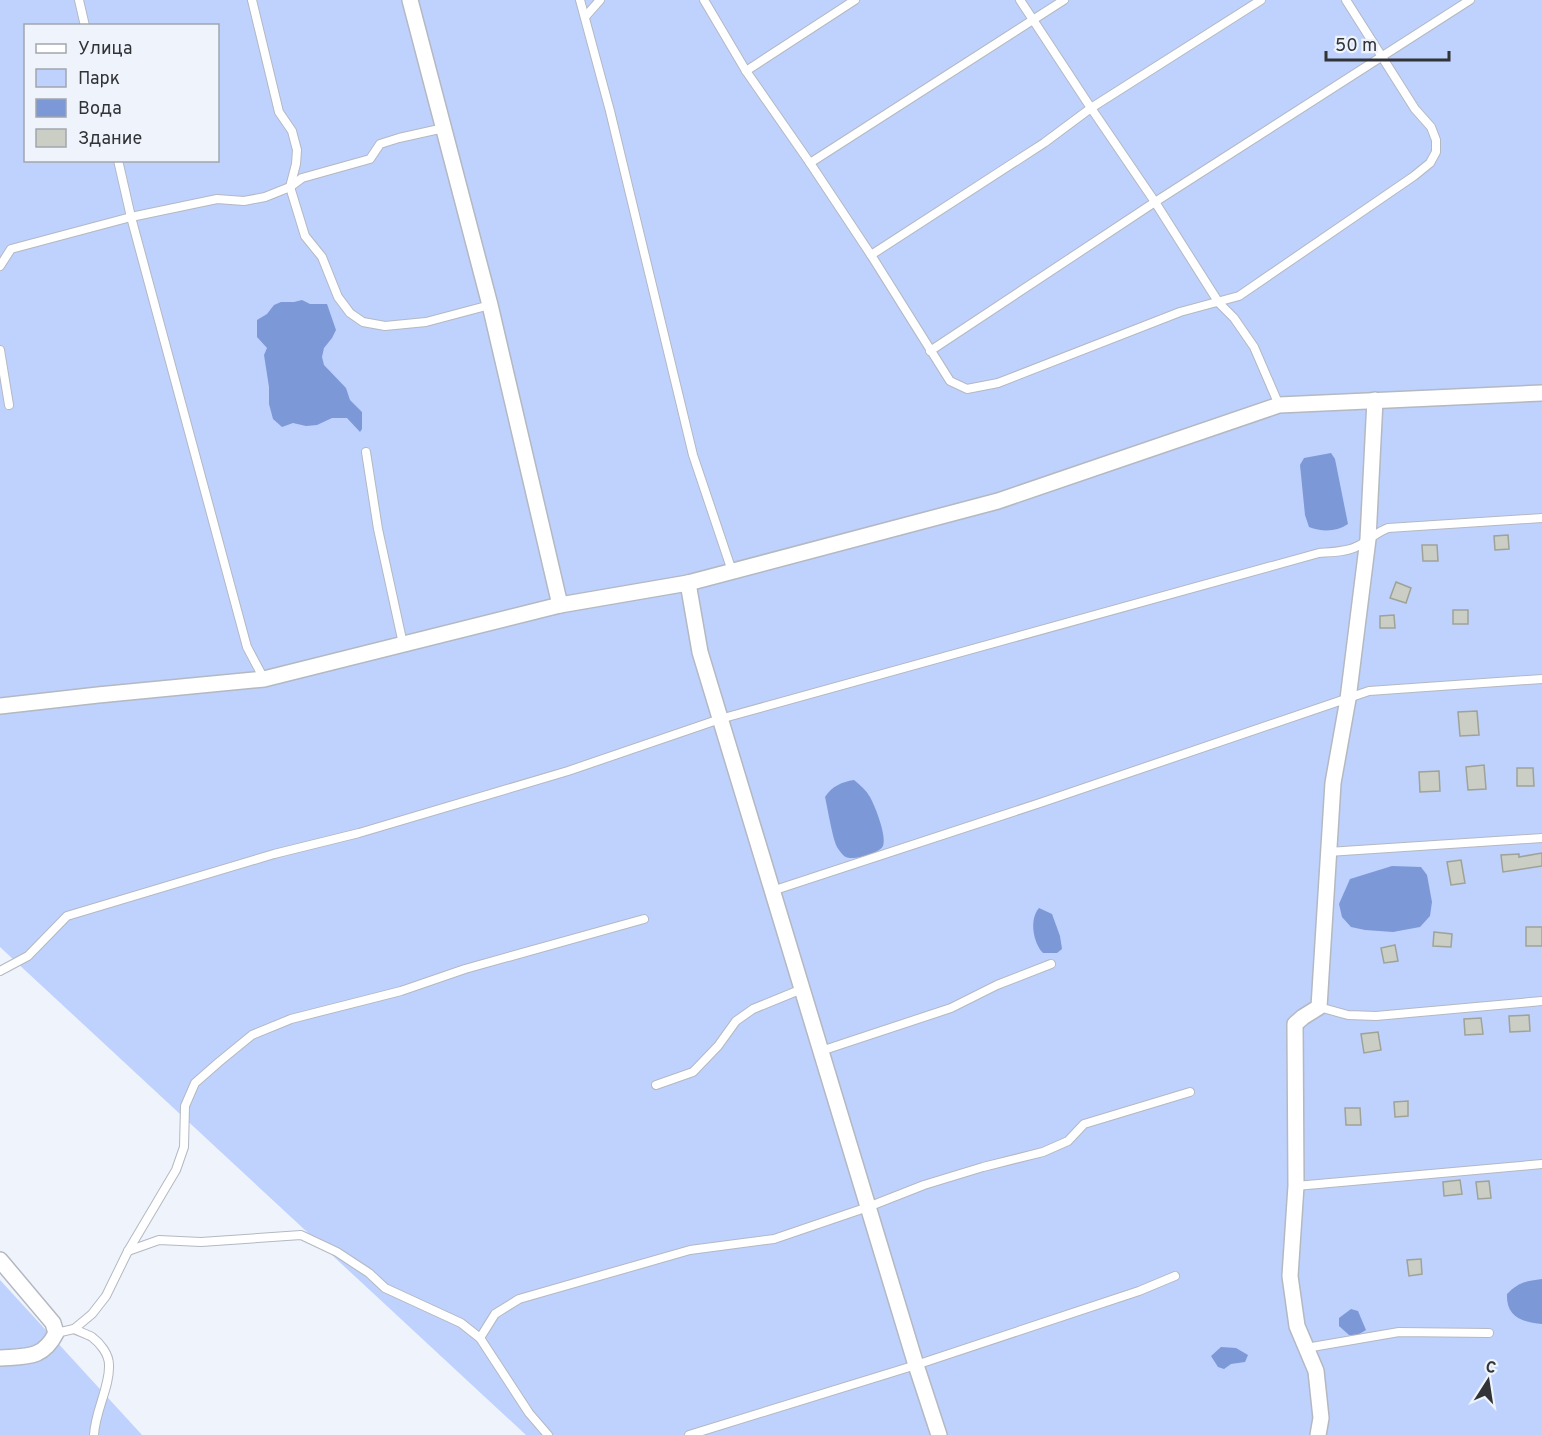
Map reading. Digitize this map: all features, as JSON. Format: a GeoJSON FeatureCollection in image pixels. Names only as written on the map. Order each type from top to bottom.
{"type":"FeatureCollection","features":[{"type":"Feature","properties":{"kind":"street"},"geometry":{"type":"LineString","coordinates":[[410,0],[490,305],[560,605]]}},
{"type":"Feature","properties":{"kind":"street"},"geometry":{"type":"LineString","coordinates":[[0,706],[264,679],[560,605],[688,583],[998,501],[1280,405],[1542,393]]}},
{"type":"Feature","properties":{"kind":"street"},"geometry":{"type":"LineString","coordinates":[[1318,1435],[1321,1418],[1316,1371],[1297,1326],[1290,1276],[1296,1186],[1295,1024],[1319,1007],[1334,783],[1348,699],[1368,539],[1375,400]]}},
{"type":"Feature","properties":{"kind":"street"},"geometry":{"type":"LineString","coordinates":[[688,583],[700,652],[939,1435]]}},
{"type":"Feature","properties":{"kind":"street"},"geometry":{"type":"LineString","coordinates":[[0,1260],[53,1323],[56,1333],[50,1344],[40,1352],[20,1357],[0,1358]]}},
{"type":"Feature","properties":{"kind":"lane"},"geometry":{"type":"LineString","coordinates":[[79,0],[85,24]]}},
{"type":"Feature","properties":{"kind":"lane"},"geometry":{"type":"LineString","coordinates":[[252,0],[279,112],[292,131],[297,150],[290,187],[305,236],[322,257],[338,297],[350,313],[363,322],[386,326],[426,322],[490,305]]}},
{"type":"Feature","properties":{"kind":"lane"},"geometry":{"type":"LineString","coordinates":[[580,0],[613,122],[693,455],[732,571]]}},
{"type":"Feature","properties":{"kind":"lane"},"geometry":{"type":"LineString","coordinates":[[585,17],[600,0]]}},
{"type":"Feature","properties":{"kind":"lane"},"geometry":{"type":"LineString","coordinates":[[704,0],[746,71],[871,255],[950,381],[967,390],[998,383],[1180,312],[1239,296],[1430,163],[1436,152],[1436,140],[1431,127],[1415,109],[1346,0]]}},
{"type":"Feature","properties":{"kind":"lane"},"geometry":{"type":"LineString","coordinates":[[746,71],[855,0]]}},
{"type":"Feature","properties":{"kind":"lane"},"geometry":{"type":"LineString","coordinates":[[1020,0],[1155,202],[1219,303],[1234,318],[1254,347],[1280,405]]}},
{"type":"Feature","properties":{"kind":"lane"},"geometry":{"type":"LineString","coordinates":[[810,163],[1064,0]]}},
{"type":"Feature","properties":{"kind":"lane"},"geometry":{"type":"LineString","coordinates":[[871,255],[1044,143],[1091,108],[1261,0]]}},
{"type":"Feature","properties":{"kind":"lane"},"geometry":{"type":"LineString","coordinates":[[930,351],[1155,202],[1470,0]]}},
{"type":"Feature","properties":{"kind":"lane"},"geometry":{"type":"LineString","coordinates":[[0,266],[11,249],[131,217],[217,199],[244,201],[266,197],[290,187],[302,178],[370,159],[380,144],[444,128]]}},
{"type":"Feature","properties":{"kind":"lane"},"geometry":{"type":"LineString","coordinates":[[118,162],[131,217],[247,647],[264,679]]}},
{"type":"Feature","properties":{"kind":"lane"},"geometry":{"type":"LineString","coordinates":[[0,350],[9,405]]}},
{"type":"Feature","properties":{"kind":"lane"},"geometry":{"type":"LineString","coordinates":[[366,452],[378,529],[403,645]]}},
{"type":"Feature","properties":{"kind":"lane"},"geometry":{"type":"LineString","coordinates":[[0,971],[28,956],[68,916],[274,854],[359,833],[568,771],[720,719],[1319,553],[1346,550],[1358,546],[1388,528],[1542,519]]}},
{"type":"Feature","properties":{"kind":"lane"},"geometry":{"type":"LineString","coordinates":[[772,891],[1369,691],[1542,679]]}},
{"type":"Feature","properties":{"kind":"lane"},"geometry":{"type":"LineString","coordinates":[[1328,852],[1542,838]]}},
{"type":"Feature","properties":{"kind":"lane"},"geometry":{"type":"LineString","coordinates":[[56,1333],[74,1329],[92,1314],[106,1296],[128,1251],[176,1170],[184,1147],[185,1106],[195,1083],[252,1035],[291,1019],[401,991],[465,969],[644,919]]}},
{"type":"Feature","properties":{"kind":"lane"},"geometry":{"type":"LineString","coordinates":[[821,1051],[951,1008],[997,985],[1051,964]]}},
{"type":"Feature","properties":{"kind":"lane"},"geometry":{"type":"LineString","coordinates":[[656,1085],[693,1072],[718,1046],[736,1021],[753,1009],[802,989]]}},
{"type":"Feature","properties":{"kind":"lane"},"geometry":{"type":"LineString","coordinates":[[1319,1007],[1348,1015],[1376,1016],[1542,1001]]}},
{"type":"Feature","properties":{"kind":"lane"},"geometry":{"type":"LineString","coordinates":[[480,1338],[495,1314],[519,1299],[690,1250],[774,1239],[924,1185],[1043,1152],[1068,1141],[1084,1124],[1190,1092]]}},
{"type":"Feature","properties":{"kind":"lane"},"geometry":{"type":"LineString","coordinates":[[1296,1186],[1542,1164]]}},
{"type":"Feature","properties":{"kind":"lane"},"geometry":{"type":"LineString","coordinates":[[128,1251],[159,1240],[201,1242],[301,1235],[337,1252],[369,1273],[385,1288],[462,1323],[480,1338],[529,1413],[548,1435]]}},
{"type":"Feature","properties":{"kind":"lane"},"geometry":{"type":"LineString","coordinates":[[689,1435],[916,1365],[1139,1291],[1175,1276]]}},
{"type":"Feature","properties":{"kind":"lane"},"geometry":{"type":"LineString","coordinates":[[74,1329],[92,1337],[104,1348],[110,1364],[107,1382],[94,1422],[94,1435]]}},
{"type":"Feature","properties":{"kind":"lane"},"geometry":{"type":"LineString","coordinates":[[1306,1348],[1399,1332],[1489,1333]]}},
{"type":"Feature","properties":{"kind":"green space"},"geometry":{"type":"Polygon","coordinates":[[[0,0],[1542,0],[1542,1435],[526,1435],[0,947],[0,0]]]}},
{"type":"Feature","properties":{"kind":"green space"},"geometry":{"type":"Polygon","coordinates":[[[0,1280],[142,1435],[0,1435],[0,1280]]]}},
{"type":"Feature","properties":{"kind":"water"},"geometry":{"type":"Polygon","coordinates":[[[302,300],[310,304],[327,304],[336,330],[324,348],[322,357],[324,365],[346,388],[350,400],[362,412],[360,432],[347,418],[332,418],[317,425],[306,426],[293,423],[282,427],[273,419],[269,404],[264,355],[267,348],[257,337],[257,320],[267,314],[274,305],[302,300]]]}},
{"type":"Feature","properties":{"kind":"water"},"geometry":{"type":"Polygon","coordinates":[[[1331,453],[1335,459],[1348,524],[1334,530],[1319,530],[1309,527],[1305,515],[1300,465],[1304,458],[1331,453]]]}},
{"type":"Feature","properties":{"kind":"water"},"geometry":{"type":"Polygon","coordinates":[[[854,780],[865,790],[872,801],[880,821],[884,841],[881,849],[872,854],[849,858],[837,847],[825,797],[838,785],[854,780]]]}},
{"type":"Feature","properties":{"kind":"water"},"geometry":{"type":"Polygon","coordinates":[[[1392,866],[1421,867],[1427,875],[1432,902],[1430,916],[1420,927],[1393,932],[1351,927],[1342,917],[1339,904],[1350,879],[1392,866]]]}},
{"type":"Feature","properties":{"kind":"water"},"geometry":{"type":"Polygon","coordinates":[[[1039,908],[1052,914],[1062,949],[1057,953],[1043,953],[1037,943],[1033,924],[1039,908]]]}},
{"type":"Feature","properties":{"kind":"water"},"geometry":{"type":"Polygon","coordinates":[[[1542,1279],[1542,1324],[1522,1320],[1509,1308],[1507,1294],[1523,1283],[1542,1279]]]}},
{"type":"Feature","properties":{"kind":"water"},"geometry":{"type":"Polygon","coordinates":[[[1351,1309],[1358,1311],[1366,1330],[1356,1336],[1349,1335],[1339,1326],[1339,1318],[1351,1309]]]}},
{"type":"Feature","properties":{"kind":"water"},"geometry":{"type":"Polygon","coordinates":[[[1221,1347],[1236,1348],[1248,1355],[1245,1362],[1231,1364],[1224,1369],[1218,1367],[1211,1356],[1221,1347]]]}},
{"type":"Feature","properties":{"kind":"building"},"geometry":{"type":"Polygon","coordinates":[[[1508,535],[1509,549],[1495,550],[1494,536],[1508,535]]]}},
{"type":"Feature","properties":{"kind":"building"},"geometry":{"type":"Polygon","coordinates":[[[1422,545],[1437,545],[1438,561],[1423,561],[1422,545]]]}},
{"type":"Feature","properties":{"kind":"building"},"geometry":{"type":"Polygon","coordinates":[[[1396,582],[1411,588],[1406,603],[1390,598],[1396,582]]]}},
{"type":"Feature","properties":{"kind":"building"},"geometry":{"type":"Polygon","coordinates":[[[1453,610],[1468,610],[1468,624],[1453,624],[1453,610]]]}},
{"type":"Feature","properties":{"kind":"building"},"geometry":{"type":"Polygon","coordinates":[[[1394,615],[1395,628],[1380,628],[1380,616],[1394,615]]]}},
{"type":"Feature","properties":{"kind":"building"},"geometry":{"type":"Polygon","coordinates":[[[1477,711],[1479,735],[1460,736],[1458,712],[1477,711]]]}},
{"type":"Feature","properties":{"kind":"building"},"geometry":{"type":"Polygon","coordinates":[[[1484,765],[1486,789],[1468,790],[1466,767],[1484,765]]]}},
{"type":"Feature","properties":{"kind":"building"},"geometry":{"type":"Polygon","coordinates":[[[1517,768],[1533,768],[1534,786],[1517,786],[1517,768]]]}},
{"type":"Feature","properties":{"kind":"building"},"geometry":{"type":"Polygon","coordinates":[[[1439,771],[1440,791],[1420,792],[1419,772],[1439,771]]]}},
{"type":"Feature","properties":{"kind":"building"},"geometry":{"type":"Polygon","coordinates":[[[1542,853],[1542,866],[1503,872],[1501,855],[1519,854],[1519,857],[1542,853]]]}},
{"type":"Feature","properties":{"kind":"building"},"geometry":{"type":"Polygon","coordinates":[[[1461,860],[1465,883],[1451,885],[1447,862],[1461,860]]]}},
{"type":"Feature","properties":{"kind":"building"},"geometry":{"type":"Polygon","coordinates":[[[1526,927],[1542,927],[1542,946],[1526,946],[1526,927]]]}},
{"type":"Feature","properties":{"kind":"building"},"geometry":{"type":"Polygon","coordinates":[[[1434,932],[1452,934],[1451,947],[1433,946],[1434,932]]]}},
{"type":"Feature","properties":{"kind":"building"},"geometry":{"type":"Polygon","coordinates":[[[1395,945],[1398,961],[1384,963],[1381,948],[1395,945]]]}},
{"type":"Feature","properties":{"kind":"building"},"geometry":{"type":"Polygon","coordinates":[[[1529,1015],[1530,1031],[1510,1032],[1509,1016],[1529,1015]]]}},
{"type":"Feature","properties":{"kind":"building"},"geometry":{"type":"Polygon","coordinates":[[[1481,1018],[1483,1034],[1465,1035],[1464,1019],[1481,1018]]]}},
{"type":"Feature","properties":{"kind":"building"},"geometry":{"type":"Polygon","coordinates":[[[1378,1032],[1381,1050],[1364,1053],[1361,1034],[1378,1032]]]}},
{"type":"Feature","properties":{"kind":"building"},"geometry":{"type":"Polygon","coordinates":[[[1408,1101],[1408,1116],[1395,1117],[1394,1102],[1408,1101]]]}},
{"type":"Feature","properties":{"kind":"building"},"geometry":{"type":"Polygon","coordinates":[[[1345,1108],[1360,1108],[1361,1125],[1346,1125],[1345,1108]]]}},
{"type":"Feature","properties":{"kind":"building"},"geometry":{"type":"Polygon","coordinates":[[[1460,1180],[1462,1194],[1444,1196],[1443,1182],[1460,1180]]]}},
{"type":"Feature","properties":{"kind":"building"},"geometry":{"type":"Polygon","coordinates":[[[1489,1181],[1491,1198],[1478,1199],[1476,1182],[1489,1181]]]}},
{"type":"Feature","properties":{"kind":"building"},"geometry":{"type":"Polygon","coordinates":[[[1421,1259],[1422,1274],[1409,1276],[1407,1260],[1421,1259]]]}}]}
